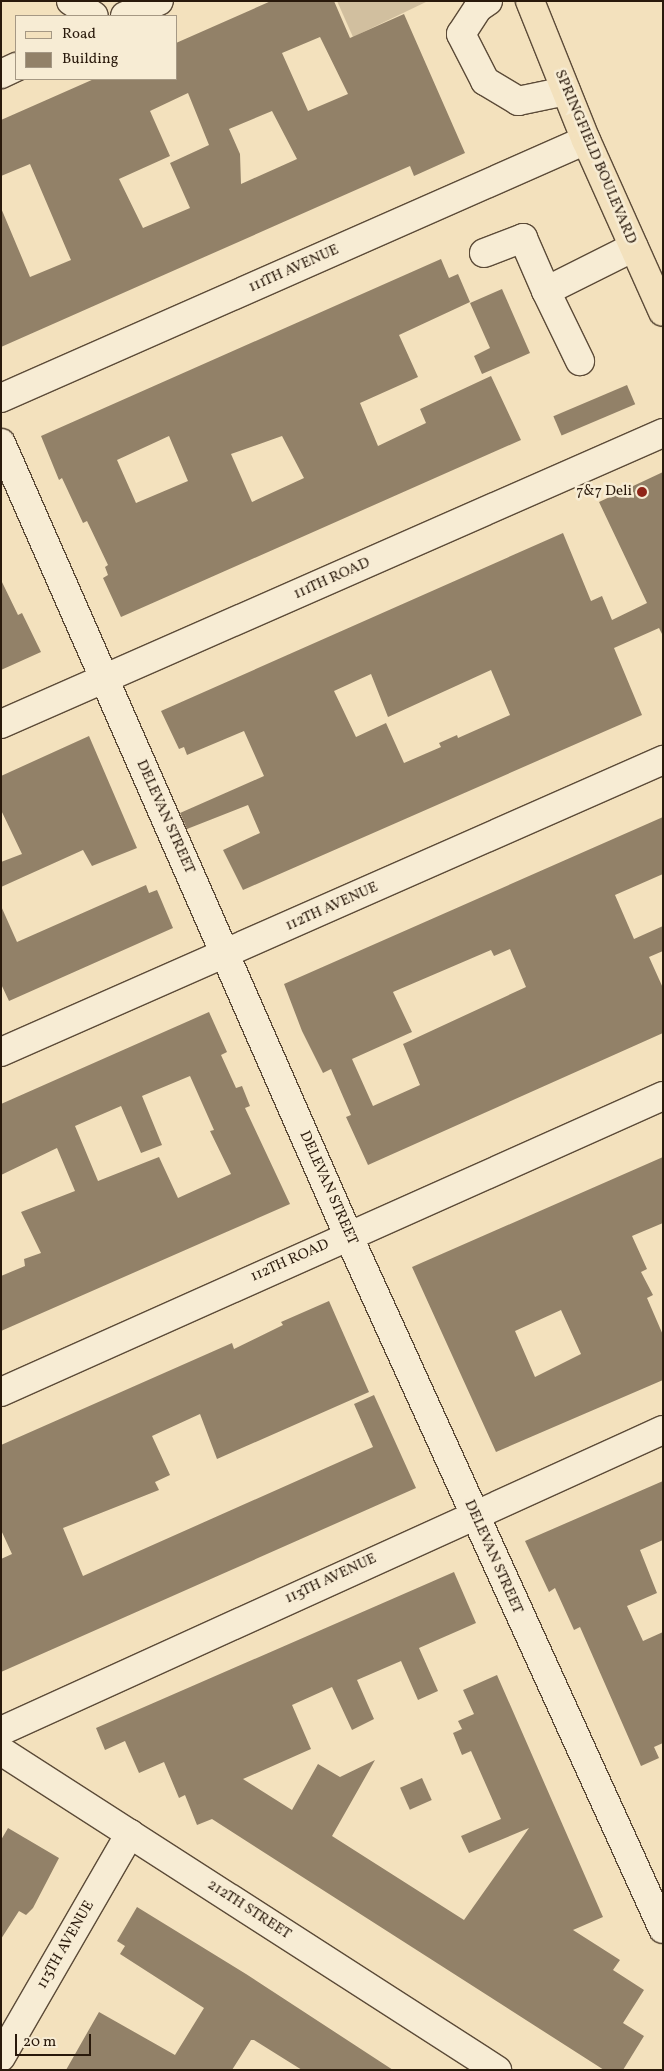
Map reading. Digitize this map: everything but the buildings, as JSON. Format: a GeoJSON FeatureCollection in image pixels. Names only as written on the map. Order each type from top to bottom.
{"type":"FeatureCollection","features":[{"type":"Feature","properties":{"kind":"main road","name":"SPRINGFIELD BOULEVARD"},"geometry":{"type":"LineString","coordinates":[[530,1],[586,140],[663,312]]}},
{"type":"Feature","properties":{"kind":"street"},"geometry":{"type":"LineString","coordinates":[[71,1],[92,15]]}},
{"type":"Feature","properties":{"kind":"street"},"geometry":{"type":"LineString","coordinates":[[488,1],[478,8],[461,34],[485,82],[518,101],[566,91]]}},
{"type":"Feature","properties":{"kind":"street"},"geometry":{"type":"LineString","coordinates":[[1,74],[15,67]]}},
{"type":"Feature","properties":{"kind":"street","name":"111TH AVENUE"},"geometry":{"type":"LineString","coordinates":[[1,398],[586,140]]}},
{"type":"Feature","properties":{"kind":"street"},"geometry":{"type":"LineString","coordinates":[[484,253],[523,238],[580,361]]}},
{"type":"Feature","properties":{"kind":"street"},"geometry":{"type":"LineString","coordinates":[[546,291],[634,247]]}},
{"type":"Feature","properties":{"kind":"street","name":"111TH ROAD"},"geometry":{"type":"LineString","coordinates":[[1,724],[105,680],[663,433]]}},
{"type":"Feature","properties":{"kind":"street","name":"DELEVAN STREET"},"geometry":{"type":"LineString","coordinates":[[1,443],[348,1235],[663,1929]]}},
{"type":"Feature","properties":{"kind":"street","name":"112TH AVENUE"},"geometry":{"type":"LineString","coordinates":[[1,1052],[663,760]]}},
{"type":"Feature","properties":{"kind":"street","name":"112TH ROAD"},"geometry":{"type":"LineString","coordinates":[[1,1392],[348,1235],[663,1096]]}},
{"type":"Feature","properties":{"kind":"street","name":"113TH AVENUE"},"geometry":{"type":"LineString","coordinates":[[1,1731],[474,1514],[663,1430]]}},
{"type":"Feature","properties":{"kind":"street","name":"212TH STREET"},"geometry":{"type":"LineString","coordinates":[[1,1751],[497,2070]]}},
{"type":"Feature","properties":{"kind":"street","name":"113TH AVENUE"},"geometry":{"type":"LineString","coordinates":[[1,2057],[130,1834]]}},
{"type":"Feature","properties":{"kind":"shaded area"},"geometry":{"type":"Polygon","coordinates":[[[337,1],[428,1],[353,37],[337,1]]]}},
{"type":"Feature","properties":{"kind":"place","name":"7&7 Deli"},"geometry":{"type":"Point","coordinates":[642,492]}}]}
